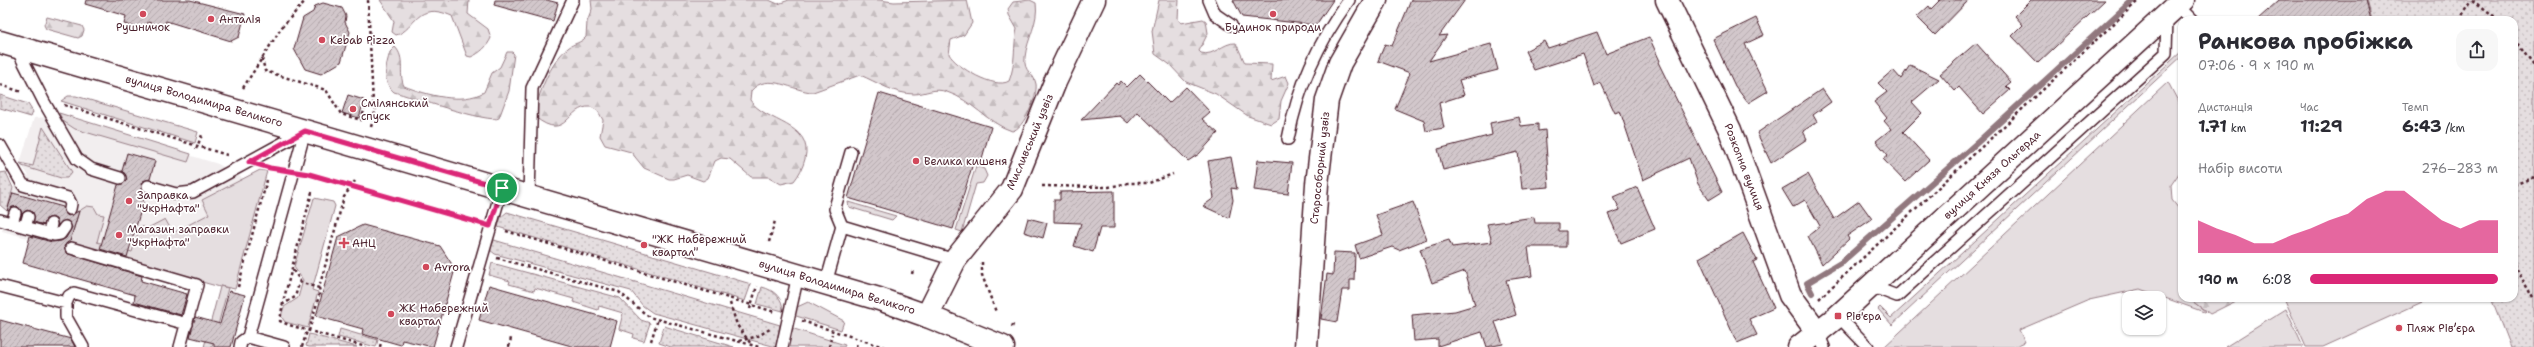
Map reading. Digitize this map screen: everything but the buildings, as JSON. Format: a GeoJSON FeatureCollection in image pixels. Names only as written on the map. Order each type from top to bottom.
{"type":"FeatureCollection","features":[{"type":"Feature","properties":{"kind":"main road","name":"Мисливський узвіз"},"geometry":{"type":"LineString","coordinates":[[927,316],[954,260],[1012,188],[1055,82],[1094,0]]}},
{"type":"Feature","properties":{"kind":"main road","name":"Старособорний узвіз"},"geometry":{"type":"LineString","coordinates":[[1306,347],[1318,177],[1327,100],[1340,63],[1376,0]]}},
{"type":"Feature","properties":{"kind":"main road","name":"Розкопна вулиця"},"geometry":{"type":"LineString","coordinates":[[1667,0],[1730,130],[1767,228],[1786,285],[1801,312],[1810,344]]}},
{"type":"Feature","properties":{"kind":"main road","name":"вулиця Князя Ольгерда"},"geometry":{"type":"LineString","coordinates":[[1810,344],[1871,286],[2180,10]]}},
{"type":"Feature","properties":{"kind":"main road","name":"вулиця Володимира Великого"},"geometry":{"type":"LineString","coordinates":[[8,44],[826,283],[927,316],[1003,347]]}},
{"type":"Feature","properties":{"kind":"lane"},"geometry":{"type":"LineString","coordinates":[[529,196],[532,88],[573,0]]}},
{"type":"Feature","properties":{"kind":"lane"},"geometry":{"type":"LineString","coordinates":[[1209,0],[1218,17],[1231,25]]}},
{"type":"Feature","properties":{"kind":"lane"},"geometry":{"type":"LineString","coordinates":[[1288,139],[1300,90],[1313,57],[1348,0]]}},
{"type":"Feature","properties":{"kind":"lane"},"geometry":{"type":"LineString","coordinates":[[8,44],[42,98],[77,159],[91,169],[120,178]]}},
{"type":"Feature","properties":{"kind":"lane"},"geometry":{"type":"LineString","coordinates":[[148,186],[184,195],[249,162],[305,131]]}},
{"type":"Feature","properties":{"kind":"lane"},"geometry":{"type":"LineString","coordinates":[[240,347],[241,342],[248,337],[305,131]]}},
{"type":"Feature","properties":{"kind":"lane"},"geometry":{"type":"LineString","coordinates":[[0,145],[21,190],[58,200],[70,201],[70,209]]}},
{"type":"Feature","properties":{"kind":"lane"},"geometry":{"type":"LineString","coordinates":[[826,283],[842,226],[835,210],[851,152]]}},
{"type":"Feature","properties":{"kind":"lane"},"geometry":{"type":"LineString","coordinates":[[456,347],[502,188]]}},
{"type":"Feature","properties":{"kind":"lane"},"geometry":{"type":"LineString","coordinates":[[0,220],[13,218],[50,229],[60,234],[65,227]]}},
{"type":"Feature","properties":{"kind":"lane"},"geometry":{"type":"LineString","coordinates":[[842,226],[954,260]]}},
{"type":"Feature","properties":{"kind":"lane"},"geometry":{"type":"LineString","coordinates":[[71,248],[197,285],[180,347]]}},
{"type":"Feature","properties":{"kind":"lane"},"geometry":{"type":"LineString","coordinates":[[782,347],[787,318],[798,275]]}},
{"type":"Feature","properties":{"kind":"lane"},"geometry":{"type":"LineString","coordinates":[[0,286],[66,303]]}},
{"type":"Feature","properties":{"kind":"lane"},"geometry":{"type":"LineString","coordinates":[[83,347],[66,317],[66,303],[69,296],[74,293],[186,324]]}},
{"type":"Feature","properties":{"kind":"lane"},"geometry":{"type":"LineString","coordinates":[[1838,316],[1868,347]]}},
{"type":"Feature","properties":{"kind":"lane"},"geometry":{"type":"LineString","coordinates":[[248,337],[284,347]]}},
{"type":"Feature","properties":{"kind":"path"},"geometry":{"type":"LineString","coordinates":[[243,88],[290,15],[306,0]]}},
{"type":"Feature","properties":{"kind":"path"},"geometry":{"type":"LineString","coordinates":[[368,0],[373,104]]}},
{"type":"Feature","properties":{"kind":"path"},"geometry":{"type":"LineString","coordinates":[[1801,312],[1846,276],[2139,0]]}},
{"type":"Feature","properties":{"kind":"path"},"geometry":{"type":"LineString","coordinates":[[2462,16],[2472,0],[2494,16]]}},
{"type":"Feature","properties":{"kind":"path"},"geometry":{"type":"LineString","coordinates":[[2518,45],[2534,66]]}},
{"type":"Feature","properties":{"kind":"path"},"geometry":{"type":"LineString","coordinates":[[262,58],[265,71],[326,90],[341,114],[361,120],[367,102]]}},
{"type":"Feature","properties":{"kind":"path"},"geometry":{"type":"LineString","coordinates":[[0,85],[197,148],[249,162]]}},
{"type":"Feature","properties":{"kind":"path"},"geometry":{"type":"LineString","coordinates":[[371,126],[377,106]]}},
{"type":"Feature","properties":{"kind":"path"},"geometry":{"type":"LineString","coordinates":[[197,148],[202,135]]}},
{"type":"Feature","properties":{"kind":"path"},"geometry":{"type":"LineString","coordinates":[[293,171],[353,186],[490,226],[751,304],[787,318],[884,347]]}},
{"type":"Feature","properties":{"kind":"path"},"geometry":{"type":"LineString","coordinates":[[1042,186],[1109,187],[1128,183],[1149,183],[1172,174]]}},
{"type":"Feature","properties":{"kind":"path"},"geometry":{"type":"LineString","coordinates":[[2518,183],[2534,177]]}},
{"type":"Feature","properties":{"kind":"path"},"geometry":{"type":"LineString","coordinates":[[238,287],[267,180]]}},
{"type":"Feature","properties":{"kind":"path"},"geometry":{"type":"LineString","coordinates":[[302,347],[320,292],[319,288],[344,197],[355,181]]}},
{"type":"Feature","properties":{"kind":"path"},"geometry":{"type":"LineString","coordinates":[[312,192],[282,305],[280,321],[308,331],[366,347]]}},
{"type":"Feature","properties":{"kind":"path"},"geometry":{"type":"LineString","coordinates":[[769,242],[775,221]]}},
{"type":"Feature","properties":{"kind":"path"},"geometry":{"type":"LineString","coordinates":[[482,254],[619,292],[649,317],[759,347]]}},
{"type":"Feature","properties":{"kind":"path"},"geometry":{"type":"LineString","coordinates":[[982,259],[982,275],[996,312]]}},
{"type":"Feature","properties":{"kind":"path"},"geometry":{"type":"LineString","coordinates":[[282,305],[295,297],[299,282],[292,268]]}},
{"type":"Feature","properties":{"kind":"path"},"geometry":{"type":"LineString","coordinates":[[912,274],[913,270]]}},
{"type":"Feature","properties":{"kind":"path"},"geometry":{"type":"LineString","coordinates":[[2518,271],[2534,300]]}},
{"type":"Feature","properties":{"kind":"path"},"geometry":{"type":"LineString","coordinates":[[299,282],[319,288]]}},
{"type":"Feature","properties":{"kind":"path"},"geometry":{"type":"LineString","coordinates":[[750,309],[757,286]]}},
{"type":"Feature","properties":{"kind":"path"},"geometry":{"type":"LineString","coordinates":[[730,303],[732,315],[752,345]]}},
{"type":"Feature","properties":{"kind":"path"},"geometry":{"type":"LineString","coordinates":[[736,341],[758,336],[787,318]]}},
{"type":"Feature","properties":{"kind":"path"},"geometry":{"type":"LineString","coordinates":[[651,341],[658,319]]}},
{"type":"Feature","properties":{"kind":"path"},"geometry":{"type":"LineString","coordinates":[[1012,328],[1014,322]]}},
{"type":"Feature","properties":{"kind":"path"},"geometry":{"type":"LineString","coordinates":[[829,347],[832,334]]}},
{"type":"Feature","properties":{"kind":"path"},"geometry":{"type":"LineString","coordinates":[[509,347],[511,338]]}},
{"type":"Feature","properties":{"kind":"path"},"geometry":{"type":"LineString","coordinates":[[380,347],[381,342]]}},
{"type":"Feature","properties":{"kind":"path"},"geometry":{"type":"LineString","coordinates":[[856,347],[857,342]]}},
{"type":"Feature","properties":{"kind":"shaded area"},"geometry":{"type":"Polygon","coordinates":[[[61,116],[218,164],[246,180],[161,267],[68,249],[2,231],[18,173],[29,176],[20,163],[34,118],[61,116]]]}},
{"type":"Feature","properties":{"kind":"green space"},"geometry":{"type":"Polygon","coordinates":[[[380,0],[469,0],[468,14],[488,29],[491,38],[480,52],[471,57],[467,56],[452,16],[440,12],[423,14],[403,32],[396,35],[392,32],[394,21],[380,0]]]}},
{"type":"Feature","properties":{"kind":"green space"},"geometry":{"type":"Polygon","coordinates":[[[591,0],[769,0],[778,4],[789,0],[879,0],[894,2],[967,0],[972,23],[964,35],[951,40],[949,54],[959,65],[976,76],[986,80],[1003,83],[1009,81],[1011,75],[1014,62],[1017,29],[1009,15],[1008,9],[1013,2],[1030,0],[1036,3],[1036,17],[1026,50],[1025,62],[1027,69],[1035,80],[1035,96],[1025,118],[1017,129],[1012,131],[995,123],[964,100],[947,92],[938,90],[918,94],[900,92],[860,75],[813,92],[781,84],[765,83],[758,85],[751,91],[750,100],[757,108],[796,131],[802,138],[806,147],[803,165],[794,181],[781,184],[769,177],[751,177],[730,159],[721,158],[715,161],[708,178],[703,181],[687,175],[669,179],[644,168],[631,152],[605,145],[600,136],[603,120],[598,111],[591,107],[576,111],[561,125],[554,126],[546,124],[535,117],[541,90],[550,70],[568,48],[582,41],[586,37],[587,22],[592,9],[591,0]]]}},
{"type":"Feature","properties":{"kind":"green space"},"geometry":{"type":"Polygon","coordinates":[[[1159,0],[1179,0],[1178,19],[1181,23],[1203,19],[1206,21],[1208,33],[1199,51],[1201,53],[1210,53],[1231,43],[1236,43],[1245,63],[1272,64],[1271,81],[1286,76],[1289,83],[1281,101],[1279,119],[1271,124],[1248,116],[1216,94],[1186,82],[1169,64],[1155,54],[1152,31],[1159,0]]]}},
{"type":"Feature","properties":{"kind":"green space"},"geometry":{"type":"Polygon","coordinates":[[[2367,0],[2534,0],[2534,347],[2510,347],[2493,302],[2518,302],[2518,16],[2371,16],[2367,0]]]}},
{"type":"Feature","properties":{"kind":"green space"},"geometry":{"type":"Polygon","coordinates":[[[47,17],[82,26],[84,30],[82,36],[78,38],[46,29],[44,25],[47,17]]]}},
{"type":"Feature","properties":{"kind":"green space"},"geometry":{"type":"Polygon","coordinates":[[[395,47],[400,56],[402,81],[404,86],[423,93],[455,98],[475,96],[484,92],[492,73],[500,67],[507,52],[512,52],[514,54],[509,91],[499,118],[493,119],[481,117],[394,92],[387,83],[386,73],[390,52],[395,47]]]}},
{"type":"Feature","properties":{"kind":"green space"},"geometry":{"type":"Polygon","coordinates":[[[2178,55],[2178,60],[1892,325],[1878,309],[1880,307],[1891,318],[2178,55]]]}},
{"type":"Feature","properties":{"kind":"green space"},"geometry":{"type":"Polygon","coordinates":[[[2168,82],[2178,101],[2178,175],[2171,185],[2172,200],[2178,208],[2178,302],[2193,302],[2205,311],[2204,312],[2166,298],[2166,291],[2146,291],[2140,289],[2122,291],[2122,293],[2089,300],[2019,330],[2025,342],[2013,347],[1884,347],[2168,82]]]}},
{"type":"Feature","properties":{"kind":"green space"},"geometry":{"type":"Polygon","coordinates":[[[0,95],[28,104],[33,112],[31,117],[0,108],[0,95]]]}},
{"type":"Feature","properties":{"kind":"green space"},"geometry":{"type":"Polygon","coordinates":[[[68,96],[76,96],[198,132],[195,143],[61,101],[68,96]]]}},
{"type":"Feature","properties":{"kind":"green space"},"geometry":{"type":"Polygon","coordinates":[[[59,113],[191,154],[188,162],[75,129],[63,121],[59,113]]]}},
{"type":"Feature","properties":{"kind":"green space"},"geometry":{"type":"Polygon","coordinates":[[[43,127],[72,172],[67,178],[61,178],[22,166],[20,163],[33,166],[43,127]]]}},
{"type":"Feature","properties":{"kind":"green space"},"geometry":{"type":"Polygon","coordinates":[[[976,166],[984,169],[987,176],[983,183],[976,184],[962,232],[956,230],[976,166]]]}},
{"type":"Feature","properties":{"kind":"green space"},"geometry":{"type":"Polygon","coordinates":[[[260,170],[267,171],[235,289],[220,286],[228,288],[212,347],[204,347],[220,287],[69,245],[79,211],[87,206],[94,207],[98,214],[104,215],[97,242],[132,252],[140,226],[148,228],[165,219],[173,233],[209,214],[202,200],[260,170]]]}},
{"type":"Feature","properties":{"kind":"green space"},"geometry":{"type":"Polygon","coordinates":[[[6,172],[13,188],[7,211],[0,205],[0,173],[6,172]]]}},
{"type":"Feature","properties":{"kind":"green space"},"geometry":{"type":"Polygon","coordinates":[[[314,198],[333,202],[335,206],[312,290],[318,292],[308,328],[285,322],[281,316],[284,307],[298,298],[303,280],[294,267],[314,198]]]}},
{"type":"Feature","properties":{"kind":"green space"},"geometry":{"type":"Polygon","coordinates":[[[848,202],[896,216],[892,220],[849,207],[848,202]]]}},
{"type":"Feature","properties":{"kind":"green space"},"geometry":{"type":"Polygon","coordinates":[[[507,212],[751,284],[745,301],[498,227],[501,217],[507,212]]]}},
{"type":"Feature","properties":{"kind":"green space"},"geometry":{"type":"Polygon","coordinates":[[[494,240],[780,325],[776,347],[653,313],[643,306],[631,291],[495,254],[490,250],[494,240]]]}},
{"type":"Feature","properties":{"kind":"green space"},"geometry":{"type":"Polygon","coordinates":[[[492,263],[620,298],[641,320],[650,323],[644,341],[633,338],[634,334],[619,329],[623,313],[599,306],[598,310],[573,302],[574,299],[535,288],[534,291],[509,284],[510,281],[489,275],[492,263]]]}},
{"type":"Feature","properties":{"kind":"green space"},"geometry":{"type":"Polygon","coordinates":[[[762,287],[774,292],[780,298],[783,311],[757,304],[762,287]]]}},
{"type":"Feature","properties":{"kind":"green space"},"geometry":{"type":"Polygon","coordinates":[[[808,302],[844,321],[841,330],[793,315],[795,308],[808,302]]]}},
{"type":"Feature","properties":{"kind":"green space"},"geometry":{"type":"Polygon","coordinates":[[[2194,302],[2234,302],[2210,314],[2194,302]]]}},
{"type":"Feature","properties":{"kind":"green space"},"geometry":{"type":"Polygon","coordinates":[[[2286,302],[2422,302],[2323,347],[2306,347],[2286,302]]]}},
{"type":"Feature","properties":{"kind":"green space"},"geometry":{"type":"Polygon","coordinates":[[[2286,309],[2303,347],[2225,347],[2286,309]]]}},
{"type":"Feature","properties":{"kind":"green space"},"geometry":{"type":"Polygon","coordinates":[[[664,326],[734,347],[671,347],[659,343],[664,326]]]}},
{"type":"Feature","properties":{"kind":"green space"},"geometry":{"type":"Polygon","coordinates":[[[791,328],[845,345],[844,347],[788,347],[791,328]]]}},
{"type":"Feature","properties":{"kind":"green space"},"geometry":{"type":"Polygon","coordinates":[[[340,329],[378,340],[376,347],[338,337],[340,329]]]}},
{"type":"Feature","properties":{"kind":"green space"},"geometry":{"type":"Polygon","coordinates":[[[309,334],[357,347],[309,347],[306,346],[309,334]]]}},
{"type":"Feature","properties":{"kind":"waterway"},"geometry":{"type":"LineString","coordinates":[[1812,293],[1807,283],[1842,262],[1979,141],[2133,0]]}},
{"type":"Feature","properties":{"kind":"place","name":"Рушничок"},"geometry":{"type":"Point","coordinates":[143,14]}},
{"type":"Feature","properties":{"kind":"place","name":"Будинок природи"},"geometry":{"type":"Point","coordinates":[1273,14]}},
{"type":"Feature","properties":{"kind":"place","name":"Анталія"},"geometry":{"type":"Point","coordinates":[211,19]}},
{"type":"Feature","properties":{"kind":"place","name":"Kebab Pizza"},"geometry":{"type":"Point","coordinates":[322,40]}},
{"type":"Feature","properties":{"kind":"place","name":"Смілянський спуск"},"geometry":{"type":"Point","coordinates":[353,109]}},
{"type":"Feature","properties":{"kind":"place","name":"Велика кишеня"},"geometry":{"type":"Point","coordinates":[916,161]}},
{"type":"Feature","properties":{"kind":"place","name":"Заправка \"УкрНафта\""},"geometry":{"type":"Point","coordinates":[129,201]}},
{"type":"Feature","properties":{"kind":"place","name":"Магазин заправки \"УкрНафта\""},"geometry":{"type":"Point","coordinates":[119,235]}},
{"type":"Feature","properties":{"kind":"place","name":"АНЦ"},"geometry":{"type":"Point","coordinates":[344,243]}},
{"type":"Feature","properties":{"kind":"place","name":"\"ЖК Набережний квартал\""},"geometry":{"type":"Point","coordinates":[644,245]}},
{"type":"Feature","properties":{"kind":"place","name":"Avrora"},"geometry":{"type":"Point","coordinates":[426,267]}},
{"type":"Feature","properties":{"kind":"place","name":"ЖК Набережний квартал"},"geometry":{"type":"Point","coordinates":[391,314]}},
{"type":"Feature","properties":{"kind":"place","name":"Рів'єра"},"geometry":{"type":"Point","coordinates":[1838,316]}},
{"type":"Feature","properties":{"kind":"place","name":"Пляж Рівʼєра"},"geometry":{"type":"Point","coordinates":[2399,328]}},
{"type":"Feature","properties":{"kind":"route"},"geometry":{"type":"LineString","coordinates":[[305,131],[502,188],[490,226],[309,174],[270,168],[249,162],[305,131]]}}]}
